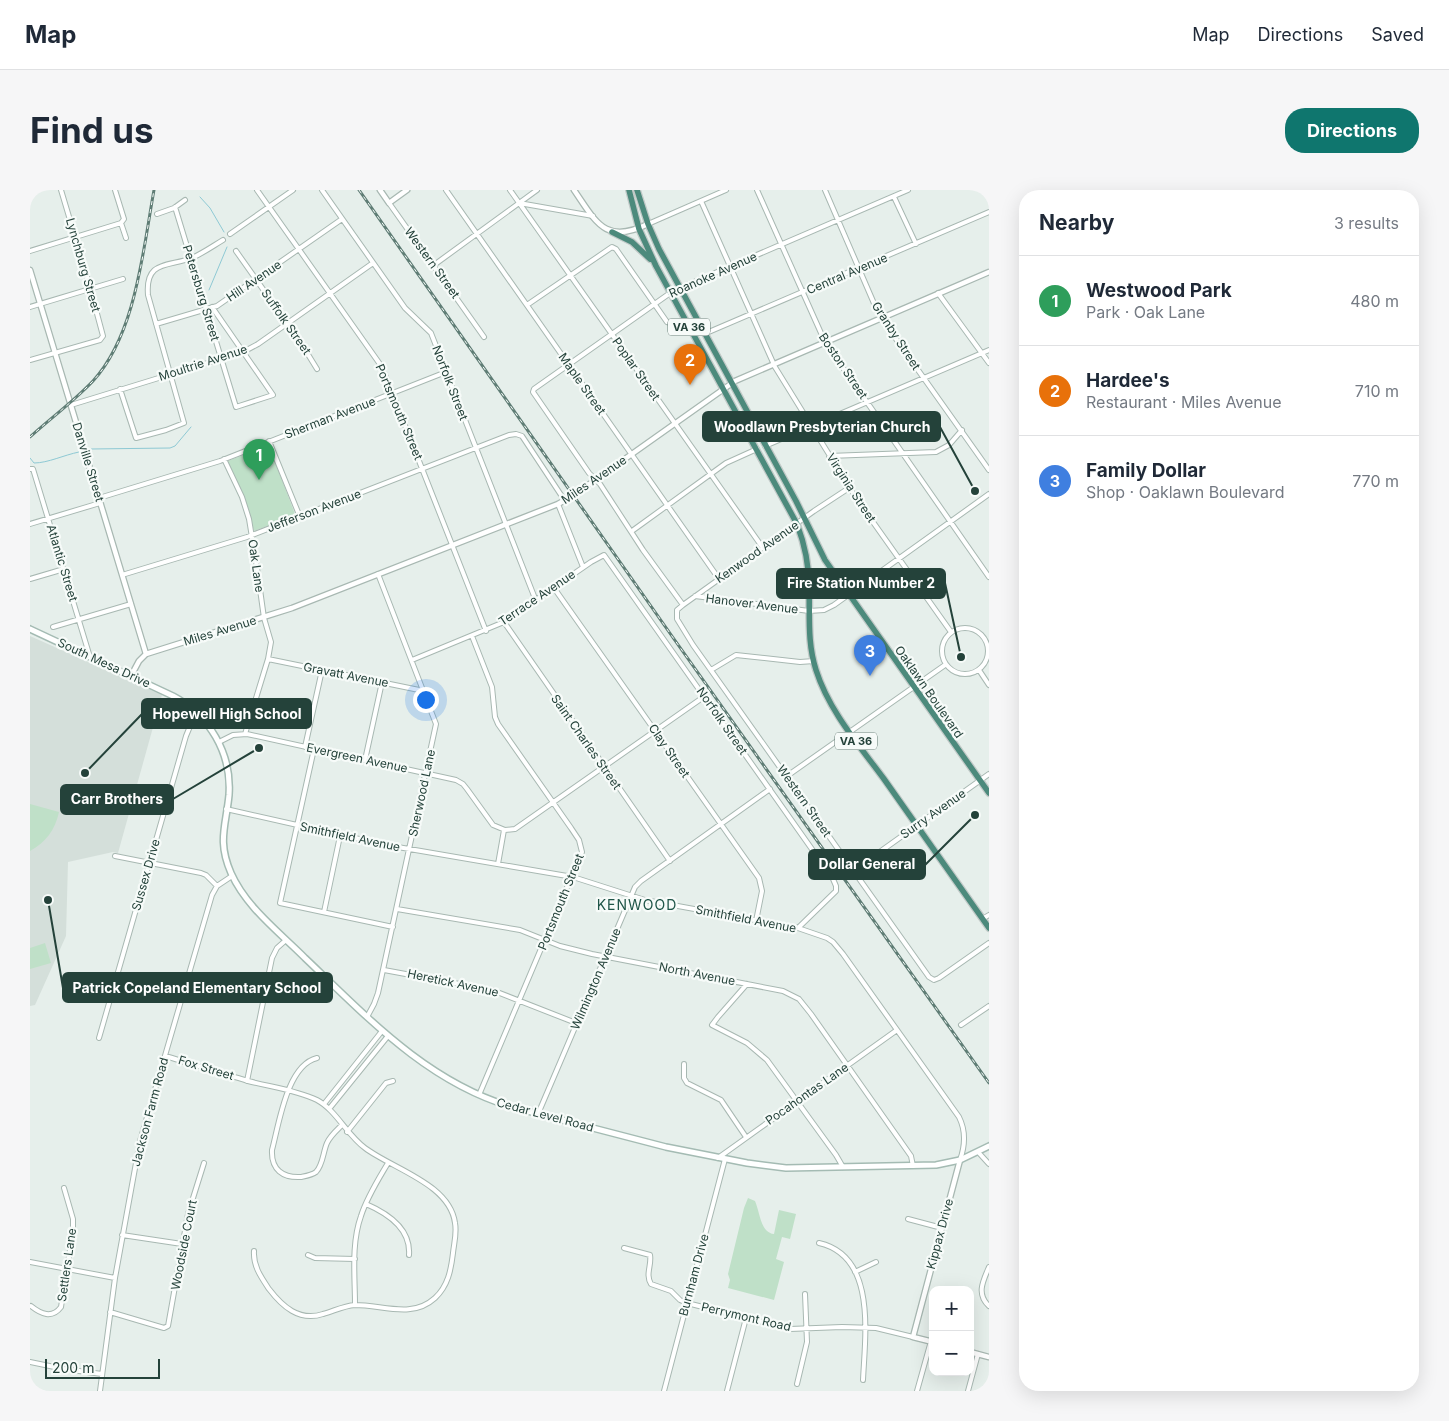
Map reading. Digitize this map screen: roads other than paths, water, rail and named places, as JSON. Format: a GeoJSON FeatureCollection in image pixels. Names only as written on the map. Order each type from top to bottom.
{"type":"FeatureCollection","features":[{"type":"Feature","properties":{"kind":"highway","name":"VA 36"},"geometry":{"type":"LineString","coordinates":[[629,190],[639,229],[656,266],[797,524],[808,565],[810,640],[814,661],[828,698],[989,928]]}},
{"type":"Feature","properties":{"kind":"highway","name":"VA 36"},"geometry":{"type":"LineString","coordinates":[[637,190],[648,224],[679,288],[804,518]]}},
{"type":"Feature","properties":{"kind":"highway"},"geometry":{"type":"LineString","coordinates":[[612,232],[632,242],[656,266]]}},
{"type":"Feature","properties":{"kind":"highway","name":"Oaklawn Boulevard"},"geometry":{"type":"LineString","coordinates":[[804,518],[820,552],[848,594],[989,793]]}},
{"type":"Feature","properties":{"kind":"main road","name":"South Mesa Drive"},"geometry":{"type":"LineString","coordinates":[[30,628],[177,698],[206,722],[219,742]]}},
{"type":"Feature","properties":{"kind":"main road"},"geometry":{"type":"LineString","coordinates":[[219,742],[228,773],[229,794],[226,809]]}},
{"type":"Feature","properties":{"kind":"main road","name":"Cedar Level Road"},"geometry":{"type":"LineString","coordinates":[[226,809],[223,828],[225,857],[232,876],[249,902],[286,940],[382,1031],[435,1072],[479,1095],[504,1105],[643,1142],[718,1158],[786,1168],[942,1164],[960,1160],[989,1146]]}},
{"type":"Feature","properties":{"kind":"street","name":"Lynchburg Street"},"geometry":{"type":"LineString","coordinates":[[55,354],[100,340],[103,333],[61,190]]}},
{"type":"Feature","properties":{"kind":"street"},"geometry":{"type":"LineString","coordinates":[[30,251],[121,223],[124,219],[115,190]]}},
{"type":"Feature","properties":{"kind":"street","name":"Portsmouth Street"},"geometry":{"type":"LineString","coordinates":[[257,190],[380,364],[486,630]]}},
{"type":"Feature","properties":{"kind":"street"},"geometry":{"type":"LineString","coordinates":[[230,234],[293,190]]}},
{"type":"Feature","properties":{"kind":"street","name":"Norfolk Street"},"geometry":{"type":"LineString","coordinates":[[322,190],[405,308],[431,333],[536,601]]}},
{"type":"Feature","properties":{"kind":"street","name":"Western Street"},"geometry":{"type":"LineString","coordinates":[[380,190],[484,337]]}},
{"type":"Feature","properties":{"kind":"street"},"geometry":{"type":"LineString","coordinates":[[389,203],[407,190]]}},
{"type":"Feature","properties":{"kind":"street","name":"Maple Street"},"geometry":{"type":"LineString","coordinates":[[446,190],[719,578]]}},
{"type":"Feature","properties":{"kind":"street","name":"Poplar Street"},"geometry":{"type":"LineString","coordinates":[[510,190],[763,548]]}},
{"type":"Feature","properties":{"kind":"street"},"geometry":{"type":"LineString","coordinates":[[434,264],[537,190]]}},
{"type":"Feature","properties":{"kind":"street"},"geometry":{"type":"LineString","coordinates":[[574,190],[601,226],[612,232],[628,233],[726,190]]}},
{"type":"Feature","properties":{"kind":"street","name":"Boston Street"},"geometry":{"type":"LineString","coordinates":[[757,190],[825,342],[989,577]]}},
{"type":"Feature","properties":{"kind":"street","name":"Granby Street"},"geometry":{"type":"LineString","coordinates":[[825,190],[881,317],[989,470]]}},
{"type":"Feature","properties":{"kind":"street","name":"Roanoke Avenue"},"geometry":{"type":"LineString","coordinates":[[596,480],[589,473],[533,392],[534,389],[671,292],[908,190]]}},
{"type":"Feature","properties":{"kind":"street"},"geometry":{"type":"LineString","coordinates":[[894,196],[916,244]]}},
{"type":"Feature","properties":{"kind":"street"},"geometry":{"type":"LineString","coordinates":[[157,214],[175,207],[185,200]]}},
{"type":"Feature","properties":{"kind":"street","name":"Virginia Street"},"geometry":{"type":"LineString","coordinates":[[701,200],[773,364],[849,488],[951,632]]}},
{"type":"Feature","properties":{"kind":"street"},"geometry":{"type":"LineString","coordinates":[[519,203],[593,216]]}},
{"type":"Feature","properties":{"kind":"street","name":"Petersburg Street"},"geometry":{"type":"LineString","coordinates":[[175,207],[236,407],[273,395],[243,352]]}},
{"type":"Feature","properties":{"kind":"street","name":"Central Avenue"},"geometry":{"type":"LineString","coordinates":[[704,334],[989,212]]}},
{"type":"Feature","properties":{"kind":"street","name":"Hill Avenue"},"geometry":{"type":"LineString","coordinates":[[156,324],[212,307],[228,299],[342,218]]}},
{"type":"Feature","properties":{"kind":"street"},"geometry":{"type":"LineString","coordinates":[[121,223],[126,238]]}},
{"type":"Feature","properties":{"kind":"street"},"geometry":{"type":"LineString","coordinates":[[120,389],[136,438],[184,423],[148,295],[148,279],[151,272],[158,267],[203,253],[222,240]]}},
{"type":"Feature","properties":{"kind":"street"},"geometry":{"type":"LineString","coordinates":[[527,305],[609,248],[614,248],[669,324],[685,319]]}},
{"type":"Feature","properties":{"kind":"street","name":"Suffolk Street"},"geometry":{"type":"LineString","coordinates":[[236,251],[317,369]]}},
{"type":"Feature","properties":{"kind":"street","name":"Moultrie Avenue"},"geometry":{"type":"LineString","coordinates":[[71,405],[243,352],[258,344],[373,263]]}},
{"type":"Feature","properties":{"kind":"street","name":"Danville Street"},"geometry":{"type":"LineString","coordinates":[[30,270],[146,654]]}},
{"type":"Feature","properties":{"kind":"street","name":"Miles Avenue"},"geometry":{"type":"LineString","coordinates":[[146,654],[264,618],[565,501],[731,383],[989,272]]}},
{"type":"Feature","properties":{"kind":"street"},"geometry":{"type":"LineString","coordinates":[[30,307],[124,279]]}},
{"type":"Feature","properties":{"kind":"street"},"geometry":{"type":"LineString","coordinates":[[938,293],[989,363]]}},
{"type":"Feature","properties":{"kind":"street"},"geometry":{"type":"LineString","coordinates":[[212,307],[243,352]]}},
{"type":"Feature","properties":{"kind":"street"},"geometry":{"type":"LineString","coordinates":[[765,446],[989,350]]}},
{"type":"Feature","properties":{"kind":"street"},"geometry":{"type":"LineString","coordinates":[[30,360],[55,354]]}},
{"type":"Feature","properties":{"kind":"street","name":"Sherman Avenue"},"geometry":{"type":"LineString","coordinates":[[30,524],[224,459],[446,372]]}},
{"type":"Feature","properties":{"kind":"street"},"geometry":{"type":"LineString","coordinates":[[829,456],[929,453],[943,450],[962,430]]}},
{"type":"Feature","properties":{"kind":"street","name":"Jefferson Avenue"},"geometry":{"type":"LineString","coordinates":[[122,575],[252,536],[502,437],[516,434],[522,436],[565,501]]}},
{"type":"Feature","properties":{"kind":"street"},"geometry":{"type":"LineString","coordinates":[[269,441],[300,517]]}},
{"type":"Feature","properties":{"kind":"street"},"geometry":{"type":"LineString","coordinates":[[632,531],[711,474],[734,459],[757,449]]}},
{"type":"Feature","properties":{"kind":"street","name":"Oak Lane"},"geometry":{"type":"LineString","coordinates":[[224,459],[242,497],[252,536],[264,618],[271,642],[268,659],[245,734]]}},
{"type":"Feature","properties":{"kind":"street","name":"Atlantic Street"},"geometry":{"type":"LineString","coordinates":[[32,469],[90,657]]}},
{"type":"Feature","properties":{"kind":"street"},"geometry":{"type":"LineString","coordinates":[[596,480],[683,605]]}},
{"type":"Feature","properties":{"kind":"street","name":"Kenwood Avenue"},"geometry":{"type":"LineString","coordinates":[[683,605],[849,488]]}},
{"type":"Feature","properties":{"kind":"street"},"geometry":{"type":"LineString","coordinates":[[809,611],[824,610],[989,494]]}},
{"type":"Feature","properties":{"kind":"street"},"geometry":{"type":"LineString","coordinates":[[558,504],[583,568]]}},
{"type":"Feature","properties":{"kind":"street","name":"Norfolk Street"},"geometry":{"type":"LineString","coordinates":[[604,555],[833,879],[836,888],[798,928]]}},
{"type":"Feature","properties":{"kind":"street","name":"Terrace Avenue"},"geometry":{"type":"LineString","coordinates":[[412,660],[504,622],[604,555]]}},
{"type":"Feature","properties":{"kind":"street"},"geometry":{"type":"LineString","coordinates":[[30,579],[64,569]]}},
{"type":"Feature","properties":{"kind":"street","name":"Sherwood Lane"},"geometry":{"type":"LineString","coordinates":[[367,1017],[377,998],[384,970],[436,724],[378,574]]}},
{"type":"Feature","properties":{"kind":"street","name":"Clay Street"},"geometry":{"type":"LineString","coordinates":[[554,588],[761,882],[762,891],[756,921]]}},
{"type":"Feature","properties":{"kind":"street","name":"Hanover Avenue"},"geometry":{"type":"LineString","coordinates":[[695,596],[809,611]]}},
{"type":"Feature","properties":{"kind":"street"},"geometry":{"type":"LineString","coordinates":[[53,627],[131,604]]}},
{"type":"Feature","properties":{"kind":"street","name":"Western Street"},"geometry":{"type":"LineString","coordinates":[[683,605],[676,613],[678,622],[931,979],[939,978],[989,943]]}},
{"type":"Feature","properties":{"kind":"street","name":"Saint Charles Street"},"geometry":{"type":"LineString","coordinates":[[504,622],[670,861]]}},
{"type":"Feature","properties":{"kind":"street"},"geometry":{"type":"LineString","coordinates":[[960,628],[970,629],[984,638],[987,646],[987,656],[979,670],[971,673],[960,673],[951,670],[945,665],[942,659],[942,649],[945,640],[951,632],[960,628]]}},
{"type":"Feature","properties":{"kind":"street"},"geometry":{"type":"LineString","coordinates":[[984,638],[989,634]]}},
{"type":"Feature","properties":{"kind":"street","name":"Portsmouth Street"},"geometry":{"type":"LineString","coordinates":[[472,636],[492,687],[495,717],[498,724],[581,844],[582,856],[479,1095]]}},
{"type":"Feature","properties":{"kind":"street"},"geometry":{"type":"LineString","coordinates":[[131,676],[139,661],[146,654]]}},
{"type":"Feature","properties":{"kind":"street"},"geometry":{"type":"LineString","coordinates":[[711,670],[736,655],[800,662],[814,661]]}},
{"type":"Feature","properties":{"kind":"street","name":"Gravatt Avenue"},"geometry":{"type":"LineString","coordinates":[[268,659],[424,691]]}},
{"type":"Feature","properties":{"kind":"street"},"geometry":{"type":"LineString","coordinates":[[787,776],[945,665]]}},
{"type":"Feature","properties":{"kind":"street"},"geometry":{"type":"LineString","coordinates":[[305,747],[322,670]]}},
{"type":"Feature","properties":{"kind":"street"},"geometry":{"type":"LineString","coordinates":[[979,670],[989,685]]}},
{"type":"Feature","properties":{"kind":"street"},"geometry":{"type":"LineString","coordinates":[[365,760],[382,682]]}},
{"type":"Feature","properties":{"kind":"street"},"geometry":{"type":"LineString","coordinates":[[498,864],[504,830],[515,829],[705,696]]}},
{"type":"Feature","properties":{"kind":"street","name":"Sussex Drive"},"geometry":{"type":"LineString","coordinates":[[99,1038],[188,730],[198,714]]}},
{"type":"Feature","properties":{"kind":"street","name":"Evergreen Avenue"},"geometry":{"type":"LineString","coordinates":[[219,742],[233,735],[245,734],[456,780],[463,784],[493,825],[504,830]]}},
{"type":"Feature","properties":{"kind":"street"},"geometry":{"type":"LineString","coordinates":[[314,749],[280,903],[393,927]]}},
{"type":"Feature","properties":{"kind":"street","name":"Surry Avenue"},"geometry":{"type":"LineString","coordinates":[[853,871],[989,774]]}},
{"type":"Feature","properties":{"kind":"street","name":"Wilmington Avenue"},"geometry":{"type":"LineString","coordinates":[[538,1114],[638,883],[770,789]]}},
{"type":"Feature","properties":{"kind":"street","name":"Smithfield Avenue"},"geometry":{"type":"LineString","coordinates":[[226,809],[340,836],[572,877],[631,896],[798,928],[827,938],[838,948],[961,1122],[964,1140],[960,1160]]}},
{"type":"Feature","properties":{"kind":"street"},"geometry":{"type":"LineString","coordinates":[[324,912],[340,836]]}},
{"type":"Feature","properties":{"kind":"street"},"geometry":{"type":"LineString","coordinates":[[115,856],[201,873],[206,875],[217,886],[232,876]]}},
{"type":"Feature","properties":{"kind":"street","name":"Jackson Farm Road"},"geometry":{"type":"LineString","coordinates":[[100,1391],[122,1234],[140,1141],[211,900],[217,886]]}},
{"type":"Feature","properties":{"kind":"street","name":"North Avenue"},"geometry":{"type":"LineString","coordinates":[[396,909],[520,930],[571,950],[783,991],[798,999],[911,1156],[913,1166]]}},
{"type":"Feature","properties":{"kind":"street"},"geometry":{"type":"LineString","coordinates":[[982,919],[989,915]]}},
{"type":"Feature","properties":{"kind":"street"},"geometry":{"type":"LineString","coordinates":[[247,1081],[272,958],[277,948],[286,940]]}},
{"type":"Feature","properties":{"kind":"street","name":"Heretick Avenue"},"geometry":{"type":"LineString","coordinates":[[384,970],[492,990],[576,1024]]}},
{"type":"Feature","properties":{"kind":"street"},"geometry":{"type":"LineString","coordinates":[[747,984],[712,1024],[713,1027],[738,1039],[762,1054],[836,1155],[842,1167]]}},
{"type":"Feature","properties":{"kind":"street"},"geometry":{"type":"LineString","coordinates":[[961,1025],[989,1006]]}},
{"type":"Feature","properties":{"kind":"street","name":"Pocahontas Lane"},"geometry":{"type":"LineString","coordinates":[[718,1158],[897,1030]]}},
{"type":"Feature","properties":{"kind":"street"},"geometry":{"type":"LineString","coordinates":[[324,1104],[382,1031]]}},
{"type":"Feature","properties":{"kind":"street"},"geometry":{"type":"LineString","coordinates":[[330,1109],[388,1036]]}},
{"type":"Feature","properties":{"kind":"street","name":"Fox Street"},"geometry":{"type":"LineString","coordinates":[[165,1056],[247,1081],[310,1097],[324,1104],[347,1132],[366,1149],[438,1192],[449,1205],[456,1231],[450,1271],[441,1292],[432,1301],[421,1307],[403,1310],[355,1306],[343,1307],[312,1316],[303,1316],[291,1311],[281,1303],[261,1277],[255,1265],[254,1251]]}},
{"type":"Feature","properties":{"kind":"street"},"geometry":{"type":"LineString","coordinates":[[317,1058],[310,1061],[293,1078],[288,1091],[272,1156],[276,1167],[284,1176],[294,1178],[305,1177],[316,1172],[320,1165],[326,1142],[342,1125]]}},
{"type":"Feature","properties":{"kind":"street"},"geometry":{"type":"LineString","coordinates":[[684,1064],[684,1078],[687,1083],[707,1092],[725,1104],[746,1137]]}},
{"type":"Feature","properties":{"kind":"street"},"geometry":{"type":"LineString","coordinates":[[347,1132],[386,1083],[394,1081]]}},
{"type":"Feature","properties":{"kind":"street"},"geometry":{"type":"LineString","coordinates":[[978,1152],[989,1164]]}},
{"type":"Feature","properties":{"kind":"street","name":"Burnham Drive"},"geometry":{"type":"LineString","coordinates":[[664,1391],[725,1159]]}},
{"type":"Feature","properties":{"kind":"street","name":"Kippax Drive"},"geometry":{"type":"LineString","coordinates":[[913,1336],[960,1160]]}},
{"type":"Feature","properties":{"kind":"street","name":"Woodside Court"},"geometry":{"type":"LineString","coordinates":[[110,1312],[166,1328],[169,1324],[190,1204],[204,1163]]}},
{"type":"Feature","properties":{"kind":"street"},"geometry":{"type":"LineString","coordinates":[[355,1306],[355,1259],[359,1224],[366,1204],[388,1163]]}},
{"type":"Feature","properties":{"kind":"street","name":"Settlers Lane"},"geometry":{"type":"LineString","coordinates":[[31,1306],[44,1314],[52,1314],[61,1308],[74,1225],[64,1188]]}},
{"type":"Feature","properties":{"kind":"street"},"geometry":{"type":"LineString","coordinates":[[366,1204],[386,1214],[397,1223],[407,1241],[409,1255]]}},
{"type":"Feature","properties":{"kind":"street"},"geometry":{"type":"LineString","coordinates":[[908,1219],[942,1228]]}},
{"type":"Feature","properties":{"kind":"street"},"geometry":{"type":"LineString","coordinates":[[122,1234],[182,1244]]}},
{"type":"Feature","properties":{"kind":"street"},"geometry":{"type":"LineString","coordinates":[[819,1243],[833,1247],[842,1253],[855,1272],[865,1302],[863,1380]]}},
{"type":"Feature","properties":{"kind":"street","name":"Perrymont Road"},"geometry":{"type":"LineString","coordinates":[[624,1248],[650,1255],[647,1275],[650,1284],[671,1291],[680,1300],[687,1303],[785,1328],[865,1327],[884,1329],[929,1340]]}},
{"type":"Feature","properties":{"kind":"street"},"geometry":{"type":"LineString","coordinates":[[308,1255],[315,1258],[355,1259]]}},
{"type":"Feature","properties":{"kind":"street"},"geometry":{"type":"LineString","coordinates":[[30,1262],[115,1278]]}},
{"type":"Feature","properties":{"kind":"street"},"geometry":{"type":"LineString","coordinates":[[855,1272],[876,1262]]}},
{"type":"Feature","properties":{"kind":"street"},"geometry":{"type":"LineString","coordinates":[[989,1267],[981,1293],[989,1306]]}},
{"type":"Feature","properties":{"kind":"street"},"geometry":{"type":"LineString","coordinates":[[797,1384],[806,1349],[808,1329],[805,1294]]}},
{"type":"Feature","properties":{"kind":"street"},"geometry":{"type":"LineString","coordinates":[[727,1391],[746,1318]]}},
{"type":"Feature","properties":{"kind":"street"},"geometry":{"type":"LineString","coordinates":[[918,1391],[929,1352]]}},
{"type":"Feature","properties":{"kind":"street"},"geometry":{"type":"LineString","coordinates":[[974,1353],[989,1357]]}},
{"type":"Feature","properties":{"kind":"street"},"geometry":{"type":"LineString","coordinates":[[968,1391],[978,1354]]}},
{"type":"Feature","properties":{"kind":"street"},"geometry":{"type":"LineString","coordinates":[[30,1362],[102,1374]]}},
{"type":"Feature","properties":{"kind":"waterway"},"geometry":{"type":"LineString","coordinates":[[200,197],[210,208],[224,232]]}},
{"type":"Feature","properties":{"kind":"waterway"},"geometry":{"type":"LineString","coordinates":[[209,290],[227,247]]}},
{"type":"Feature","properties":{"kind":"waterway"},"geometry":{"type":"LineString","coordinates":[[91,449],[170,448],[175,446],[191,427]]}},
{"type":"Feature","properties":{"kind":"waterway"},"geometry":{"type":"LineString","coordinates":[[30,458],[34,463],[39,463],[79,452]]}},
{"type":"Feature","properties":{"kind":"railway"},"geometry":{"type":"LineString","coordinates":[[30,437],[93,381],[108,362],[119,340],[136,290],[154,190]]}},
{"type":"Feature","properties":{"kind":"railway"},"geometry":{"type":"LineString","coordinates":[[359,190],[989,1083]]}},
{"type":"Feature","properties":{"kind":"place","name":"Hardee's"},"geometry":{"type":"Point","coordinates":[690,385]}},
{"type":"Feature","properties":{"kind":"place","name":"Westwood Park"},"geometry":{"type":"Point","coordinates":[259,480]}},
{"type":"Feature","properties":{"kind":"place","name":"Woodlawn Presbyterian Church"},"geometry":{"type":"Point","coordinates":[975,491]}},
{"type":"Feature","properties":{"kind":"place","name":"Fire Station Number 2"},"geometry":{"type":"Point","coordinates":[961,657]}},
{"type":"Feature","properties":{"kind":"place","name":"Family Dollar"},"geometry":{"type":"Point","coordinates":[870,676]}},
{"type":"Feature","properties":{"kind":"place","name":"Carr Brothers"},"geometry":{"type":"Point","coordinates":[259,748]}},
{"type":"Feature","properties":{"kind":"place","name":"Hopewell High School"},"geometry":{"type":"Point","coordinates":[85,773]}},
{"type":"Feature","properties":{"kind":"place","name":"Dollar General"},"geometry":{"type":"Point","coordinates":[975,815]}},
{"type":"Feature","properties":{"kind":"place","name":"Patrick Copeland Elementary School"},"geometry":{"type":"Point","coordinates":[48,900]}},
{"type":"Feature","properties":{"kind":"district","name":"KENWOOD"},"geometry":{"type":"Point","coordinates":[637,905]}}]}
